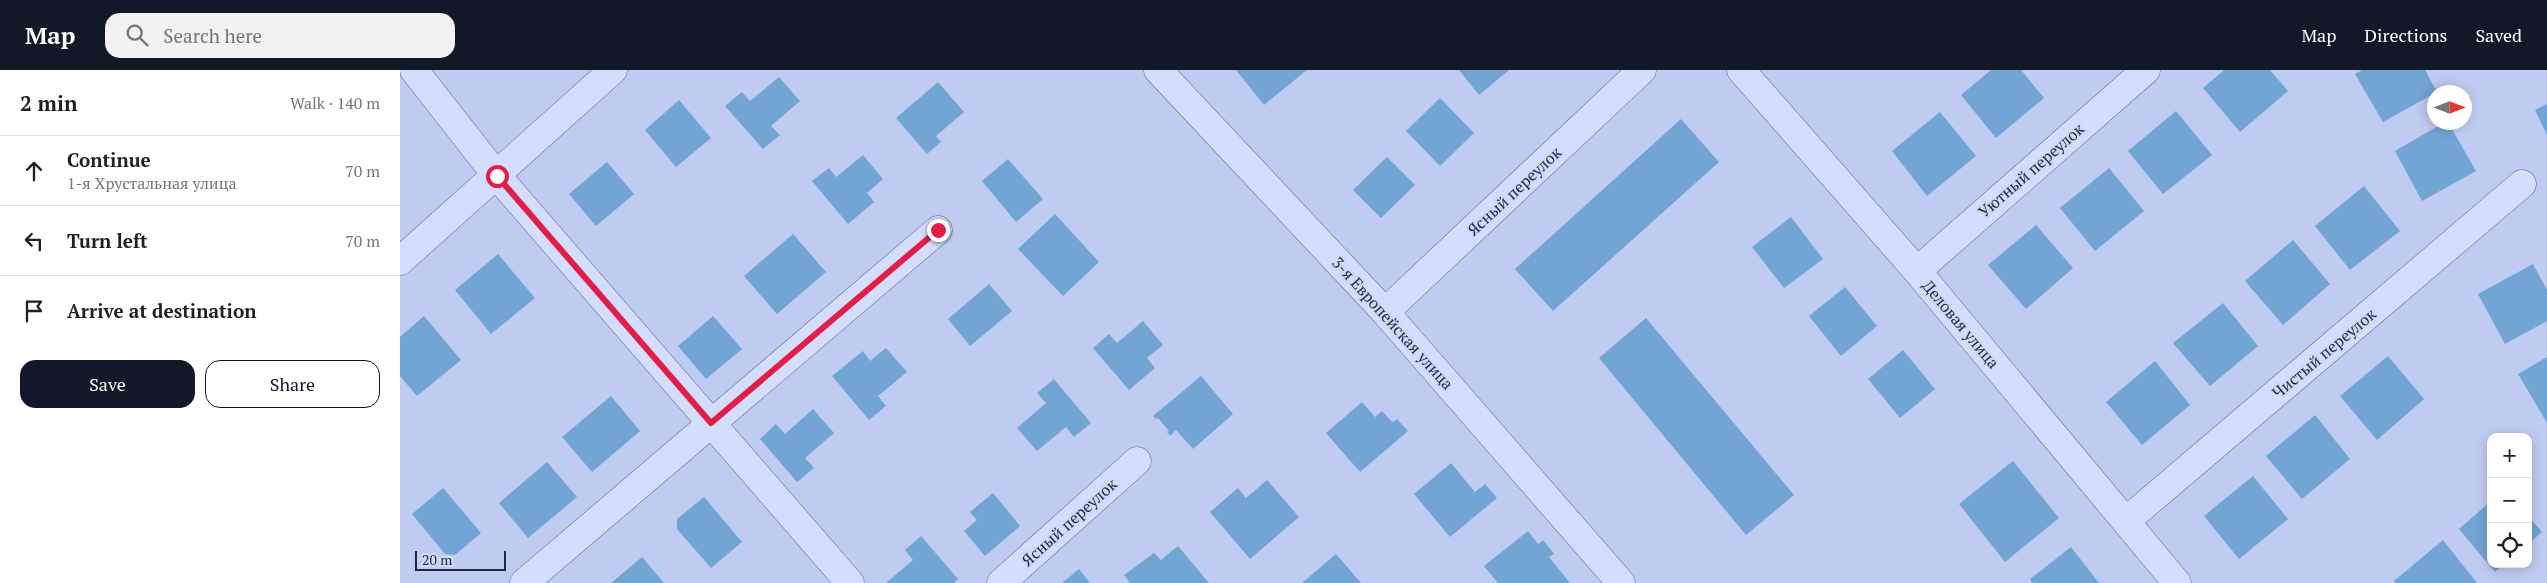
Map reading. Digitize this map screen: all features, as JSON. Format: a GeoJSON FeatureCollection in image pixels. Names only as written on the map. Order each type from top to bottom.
{"type":"FeatureCollection","features":[{"type":"Feature","properties":{"kind":"street"},"geometry":{"type":"LineString","coordinates":[[414,70],[497,176],[850,583]]}},
{"type":"Feature","properties":{"kind":"street"},"geometry":{"type":"LineString","coordinates":[[400,261],[613,70]]}},
{"type":"Feature","properties":{"kind":"street","name":"3-я Европейская улица"},"geometry":{"type":"LineString","coordinates":[[1158,70],[1385,312],[1621,583]]}},
{"type":"Feature","properties":{"kind":"street","name":"Ясный переулок"},"geometry":{"type":"LineString","coordinates":[[1385,312],[1642,70]]}},
{"type":"Feature","properties":{"kind":"street","name":"Деловая улица"},"geometry":{"type":"LineString","coordinates":[[1740,70],[1917,271],[2177,583]]}},
{"type":"Feature","properties":{"kind":"street","name":"Уютный переулок"},"geometry":{"type":"LineString","coordinates":[[1917,271],[2146,70]]}},
{"type":"Feature","properties":{"kind":"street","name":"Чистый переулок"},"geometry":{"type":"LineString","coordinates":[[2126,521],[2522,184]]}},
{"type":"Feature","properties":{"kind":"street"},"geometry":{"type":"LineString","coordinates":[[524,583],[938,230]]}},
{"type":"Feature","properties":{"kind":"street","name":"Ясный переулок"},"geometry":{"type":"LineString","coordinates":[[1001,583],[1137,461]]}},
{"type":"Feature","properties":{"kind":"building"},"geometry":{"type":"Polygon","coordinates":[[[1236,70],[1307,70],[1264,105],[1236,70]]]}},
{"type":"Feature","properties":{"kind":"building"},"geometry":{"type":"Polygon","coordinates":[[[1459,70],[1509,70],[1479,95],[1459,70]]]}},
{"type":"Feature","properties":{"kind":"building"},"geometry":{"type":"Polygon","coordinates":[[[1991,70],[2021,70],[2044,98],[1996,138],[1961,95],[1991,70]]]}},
{"type":"Feature","properties":{"kind":"building"},"geometry":{"type":"Polygon","coordinates":[[[2224,70],[2270,70],[2288,91],[2240,132],[2203,88],[2224,70]]]}},
{"type":"Feature","properties":{"kind":"building"},"geometry":{"type":"Polygon","coordinates":[[[2362,70],[2425,70],[2433,85],[2427,85],[2427,98],[2383,122],[2355,74],[2362,70]]]}},
{"type":"Feature","properties":{"kind":"building"},"geometry":{"type":"Polygon","coordinates":[[[779,77],[800,101],[771,126],[780,135],[763,149],[725,106],[742,92],[750,101],[779,77]]]}},
{"type":"Feature","properties":{"kind":"building"},"geometry":{"type":"Polygon","coordinates":[[[938,82],[964,112],[936,136],[941,142],[927,154],[896,118],[938,82]]]}},
{"type":"Feature","properties":{"kind":"building"},"geometry":{"type":"Polygon","coordinates":[[[1440,98],[1474,133],[1440,166],[1406,131],[1440,98]]]}},
{"type":"Feature","properties":{"kind":"building"},"geometry":{"type":"Polygon","coordinates":[[[679,100],[711,138],[676,167],[645,130],[679,100]]]}},
{"type":"Feature","properties":{"kind":"building"},"geometry":{"type":"Polygon","coordinates":[[[2547,104],[2547,135],[2535,110],[2547,104]]]}},
{"type":"Feature","properties":{"kind":"building"},"geometry":{"type":"Polygon","coordinates":[[[2176,111],[2212,155],[2163,194],[2128,151],[2176,111]]]}},
{"type":"Feature","properties":{"kind":"building"},"geometry":{"type":"Polygon","coordinates":[[[1940,112],[1976,156],[1927,196],[1892,151],[1940,112]]]}},
{"type":"Feature","properties":{"kind":"building"},"geometry":{"type":"Polygon","coordinates":[[[1681,119],[1719,162],[1553,311],[1515,269],[1681,119]]]}},
{"type":"Feature","properties":{"kind":"building"},"geometry":{"type":"Polygon","coordinates":[[[2431,130],[2453,130],[2476,171],[2422,201],[2395,151],[2431,130]]]}},
{"type":"Feature","properties":{"kind":"building"},"geometry":{"type":"Polygon","coordinates":[[[863,155],[883,179],[867,193],[874,202],[848,224],[812,181],[829,168],[836,177],[863,155]]]}},
{"type":"Feature","properties":{"kind":"building"},"geometry":{"type":"Polygon","coordinates":[[[1387,157],[1415,185],[1381,218],[1353,190],[1387,157]]]}},
{"type":"Feature","properties":{"kind":"building"},"geometry":{"type":"Polygon","coordinates":[[[1008,159],[1043,199],[1016,222],[982,181],[1008,159]]]}},
{"type":"Feature","properties":{"kind":"building"},"geometry":{"type":"Polygon","coordinates":[[[607,162],[634,194],[596,226],[569,194],[607,162]]]}},
{"type":"Feature","properties":{"kind":"building"},"geometry":{"type":"Polygon","coordinates":[[[2109,168],[2144,211],[2095,251],[2060,208],[2109,168]]]}},
{"type":"Feature","properties":{"kind":"building"},"geometry":{"type":"Polygon","coordinates":[[[2364,186],[2400,231],[2350,270],[2315,226],[2364,186]]]}},
{"type":"Feature","properties":{"kind":"building"},"geometry":{"type":"Polygon","coordinates":[[[1055,214],[1099,262],[1063,296],[1018,249],[1055,214]]]}},
{"type":"Feature","properties":{"kind":"building"},"geometry":{"type":"Polygon","coordinates":[[[1791,217],[1823,259],[1784,288],[1752,247],[1791,217]]]}},
{"type":"Feature","properties":{"kind":"building"},"geometry":{"type":"Polygon","coordinates":[[[2036,225],[2073,268],[2026,309],[1988,265],[2036,225]]]}},
{"type":"Feature","properties":{"kind":"building"},"geometry":{"type":"Polygon","coordinates":[[[793,234],[826,272],[777,314],[744,276],[793,234]]]}},
{"type":"Feature","properties":{"kind":"building"},"geometry":{"type":"Polygon","coordinates":[[[2293,240],[2330,284],[2283,325],[2245,281],[2293,240]]]}},
{"type":"Feature","properties":{"kind":"building"},"geometry":{"type":"Polygon","coordinates":[[[498,254],[535,298],[491,334],[455,290],[498,254]]]}},
{"type":"Feature","properties":{"kind":"building"},"geometry":{"type":"Polygon","coordinates":[[[2533,264],[2547,290],[2547,321],[2505,344],[2478,294],[2533,264]]]}},
{"type":"Feature","properties":{"kind":"building"},"geometry":{"type":"Polygon","coordinates":[[[989,284],[1012,311],[970,346],[948,319],[989,284]]]}},
{"type":"Feature","properties":{"kind":"building"},"geometry":{"type":"Polygon","coordinates":[[[1845,287],[1877,326],[1841,356],[1809,316],[1845,287]]]}},
{"type":"Feature","properties":{"kind":"building"},"geometry":{"type":"Polygon","coordinates":[[[2223,303],[2258,346],[2210,386],[2173,343],[2223,303]]]}},
{"type":"Feature","properties":{"kind":"building"},"geometry":{"type":"Polygon","coordinates":[[[424,316],[461,360],[417,396],[400,376],[400,337],[424,316]]]}},
{"type":"Feature","properties":{"kind":"building"},"geometry":{"type":"Polygon","coordinates":[[[713,316],[742,349],[706,379],[678,346],[713,316]]]}},
{"type":"Feature","properties":{"kind":"building"},"geometry":{"type":"Polygon","coordinates":[[[1646,318],[1794,495],[1746,535],[1599,358],[1646,318]]]}},
{"type":"Feature","properties":{"kind":"building"},"geometry":{"type":"Polygon","coordinates":[[[1143,321],[1163,345],[1147,358],[1155,368],[1129,390],[1093,348],[1109,334],[1117,343],[1143,321]]]}},
{"type":"Feature","properties":{"kind":"building"},"geometry":{"type":"Polygon","coordinates":[[[886,348],[907,372],[878,396],[886,406],[869,420],[832,376],[863,351],[870,361],[886,348]]]}},
{"type":"Feature","properties":{"kind":"building"},"geometry":{"type":"Polygon","coordinates":[[[1903,350],[1935,389],[1900,418],[1868,379],[1903,350]]]}},
{"type":"Feature","properties":{"kind":"building"},"geometry":{"type":"Polygon","coordinates":[[[2388,356],[2424,399],[2377,440],[2340,396],[2388,356]]]}},
{"type":"Feature","properties":{"kind":"building"},"geometry":{"type":"Polygon","coordinates":[[[2547,357],[2547,423],[2518,374],[2547,357]]]}},
{"type":"Feature","properties":{"kind":"building"},"geometry":{"type":"Polygon","coordinates":[[[2155,361],[2190,405],[2142,445],[2106,402],[2155,361]]]}},
{"type":"Feature","properties":{"kind":"building"},"geometry":{"type":"Polygon","coordinates":[[[1201,376],[1233,414],[1193,449],[1176,430],[1170,436],[1167,432],[1169,431],[1158,418],[1156,419],[1153,416],[1201,376]]]}},
{"type":"Feature","properties":{"kind":"building"},"geometry":{"type":"Polygon","coordinates":[[[1052,377],[1091,423],[1074,437],[1066,427],[1037,451],[1017,428],[1046,403],[1037,393],[1053,380],[1052,377]]]}},
{"type":"Feature","properties":{"kind":"building"},"geometry":{"type":"Polygon","coordinates":[[[611,396],[640,431],[592,472],[562,437],[611,396]]]}},
{"type":"Feature","properties":{"kind":"building"},"geometry":{"type":"Polygon","coordinates":[[[1362,402],[1375,417],[1382,411],[1392,422],[1397,419],[1408,431],[1360,472],[1326,433],[1362,402]]]}},
{"type":"Feature","properties":{"kind":"building"},"geometry":{"type":"Polygon","coordinates":[[[813,409],[834,433],[805,458],[814,468],[797,482],[760,439],[776,424],[785,434],[813,409]]]}},
{"type":"Feature","properties":{"kind":"building"},"geometry":{"type":"Polygon","coordinates":[[[2315,415],[2350,459],[2302,499],[2266,456],[2315,415]]]}},
{"type":"Feature","properties":{"kind":"building"},"geometry":{"type":"Polygon","coordinates":[[[2013,461],[2059,518],[2005,562],[1959,504],[2013,461]]]}},
{"type":"Feature","properties":{"kind":"building"},"geometry":{"type":"Polygon","coordinates":[[[547,462],[577,497],[528,538],[499,503],[547,462]]]}},
{"type":"Feature","properties":{"kind":"building"},"geometry":{"type":"Polygon","coordinates":[[[1451,463],[1475,492],[1485,484],[1497,498],[1450,537],[1414,494],[1451,463]]]}},
{"type":"Feature","properties":{"kind":"building"},"geometry":{"type":"Polygon","coordinates":[[[2253,476],[2288,519],[2239,559],[2204,516],[2253,476]]]}},
{"type":"Feature","properties":{"kind":"building"},"geometry":{"type":"Polygon","coordinates":[[[1267,480],[1299,517],[1250,559],[1210,512],[1238,488],[1246,498],[1267,480]]]}},
{"type":"Feature","properties":{"kind":"building"},"geometry":{"type":"Polygon","coordinates":[[[443,488],[481,533],[455,555],[445,554],[412,514],[443,488]]]}},
{"type":"Feature","properties":{"kind":"building"},"geometry":{"type":"Polygon","coordinates":[[[993,493],[1020,526],[985,556],[964,531],[977,520],[970,512],[993,493]]]}},
{"type":"Feature","properties":{"kind":"building"},"geometry":{"type":"Polygon","coordinates":[[[704,497],[742,542],[711,568],[677,529],[677,519],[704,497]]]}},
{"type":"Feature","properties":{"kind":"building"},"geometry":{"type":"Polygon","coordinates":[[[2487,504],[2487,562],[2459,529],[2487,504]]]}},
{"type":"Feature","properties":{"kind":"building"},"geometry":{"type":"Polygon","coordinates":[[[2532,521],[2542,532],[2532,541],[2532,521]]]}},
{"type":"Feature","properties":{"kind":"building"},"geometry":{"type":"Polygon","coordinates":[[[1528,531],[1538,544],[1543,540],[1554,554],[1549,557],[1570,583],[1498,583],[1484,566],[1528,531]]]}},
{"type":"Feature","properties":{"kind":"building"},"geometry":{"type":"Polygon","coordinates":[[[921,536],[958,579],[954,583],[886,583],[913,560],[905,550],[921,536]]]}},
{"type":"Feature","properties":{"kind":"building"},"geometry":{"type":"Polygon","coordinates":[[[2443,540],[2477,583],[2396,583],[2394,581],[2443,540]]]}},
{"type":"Feature","properties":{"kind":"building"},"geometry":{"type":"Polygon","coordinates":[[[1178,546],[1209,583],[1130,583],[1124,575],[1154,553],[1161,560],[1178,546]]]}},
{"type":"Feature","properties":{"kind":"building"},"geometry":{"type":"Polygon","coordinates":[[[2071,547],[2099,583],[2032,583],[2030,579],[2071,547]]]}},
{"type":"Feature","properties":{"kind":"building"},"geometry":{"type":"Polygon","coordinates":[[[1336,554],[1361,583],[1302,583],[1336,554]]]}},
{"type":"Feature","properties":{"kind":"building"},"geometry":{"type":"Polygon","coordinates":[[[642,557],[664,583],[611,583],[642,557]]]}},
{"type":"Feature","properties":{"kind":"building"},"geometry":{"type":"Polygon","coordinates":[[[2492,568],[2500,568],[2495,572],[2492,568]]]}},
{"type":"Feature","properties":{"kind":"building"},"geometry":{"type":"Polygon","coordinates":[[[1079,569],[1090,583],[1062,583],[1079,569]]]}},
{"type":"Feature","properties":{"kind":"route"},"geometry":{"type":"LineString","coordinates":[[497,176],[711,423],[938,230]]}}]}
